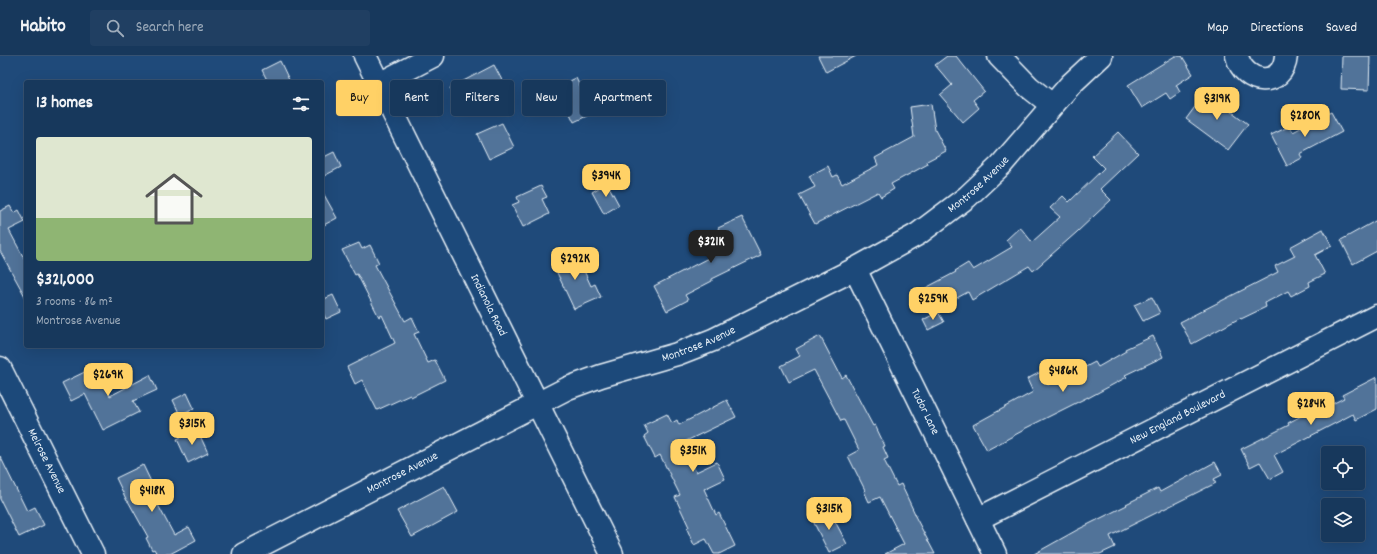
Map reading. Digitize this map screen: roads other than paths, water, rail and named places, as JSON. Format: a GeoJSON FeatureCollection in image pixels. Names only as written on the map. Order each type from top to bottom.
{"type":"FeatureCollection","features":[{"type":"Feature","properties":{"kind":"street","name":"Indianola Road"},"geometry":{"type":"LineString","coordinates":[[365,56],[376,80]]}},
{"type":"Feature","properties":{"kind":"street"},"geometry":{"type":"LineString","coordinates":[[382,82],[433,56]]}},
{"type":"Feature","properties":{"kind":"street"},"geometry":{"type":"LineString","coordinates":[[999,56],[1029,86],[1052,105]]}},
{"type":"Feature","properties":{"kind":"street","name":"Montrose Avenue"},"geometry":{"type":"LineString","coordinates":[[244,554],[568,388],[600,376],[678,354],[714,340],[855,269],[918,234],[967,198],[1001,165],[1071,84],[1101,56]]}},
{"type":"Feature","properties":{"kind":"street"},"geometry":{"type":"LineString","coordinates":[[1237,56],[1241,66],[1249,75],[1259,79],[1269,79],[1278,76],[1284,67],[1286,56]]}},
{"type":"Feature","properties":{"kind":"street","name":"Indianola Road"},"geometry":{"type":"LineString","coordinates":[[382,92],[612,554]]}},
{"type":"Feature","properties":{"kind":"street","name":"Tudor Lane"},"geometry":{"type":"LineString","coordinates":[[855,269],[995,554]]}},
{"type":"Feature","properties":{"kind":"street","name":"New England Boulevard"},"geometry":{"type":"LineString","coordinates":[[978,518],[1377,316]]}},
{"type":"Feature","properties":{"kind":"street","name":"Melrose Avenue"},"geometry":{"type":"LineString","coordinates":[[0,368],[93,554]]}}]}
